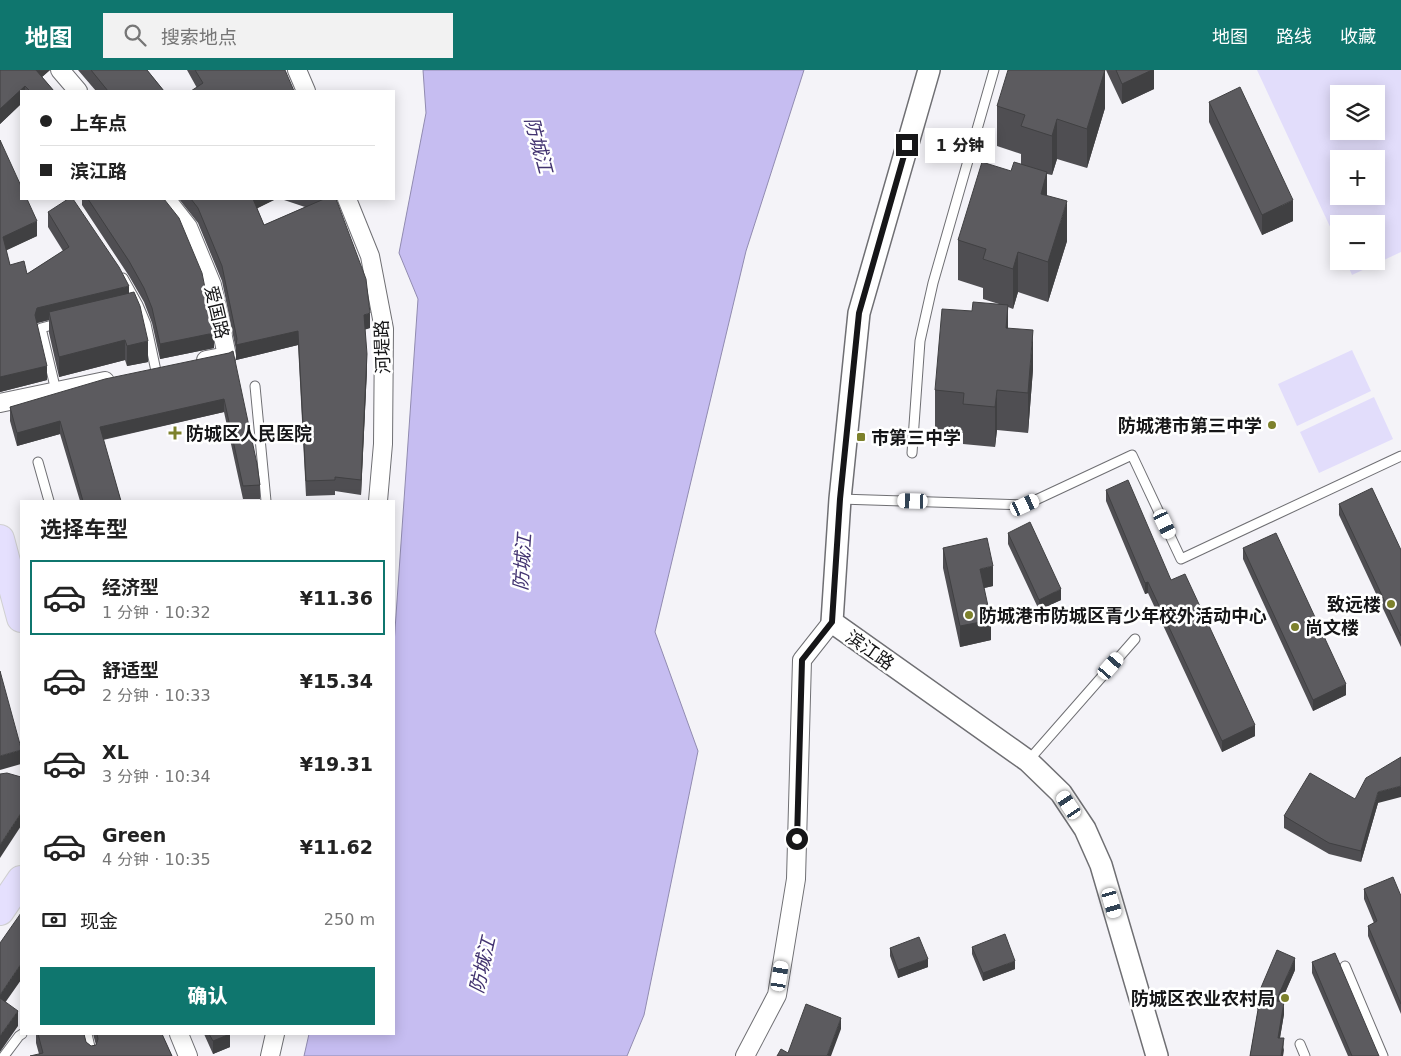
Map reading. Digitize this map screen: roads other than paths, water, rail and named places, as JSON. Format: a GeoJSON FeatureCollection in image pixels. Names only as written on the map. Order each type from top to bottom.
{"type":"FeatureCollection","features":[{"type":"Feature","properties":{"kind":"main road"},"geometry":{"type":"LineString","coordinates":[[0,539],[20,614]]}},
{"type":"Feature","properties":{"kind":"main road"},"geometry":{"type":"LineString","coordinates":[[0,911],[20,881]]}},
{"type":"Feature","properties":{"kind":"street"},"geometry":{"type":"LineString","coordinates":[[60,70],[77,90]]}},
{"type":"Feature","properties":{"kind":"street"},"geometry":{"type":"LineString","coordinates":[[297,70],[306,90]]}},
{"type":"Feature","properties":{"kind":"street","name":"滨江路"},"geometry":{"type":"LineString","coordinates":[[929,70],[859,313],[840,499],[832,622],[1028,761],[1061,793],[1085,829],[1101,865],[1157,1056]]}},
{"type":"Feature","properties":{"kind":"street","name":"爱国路"},"geometry":{"type":"LineString","coordinates":[[167,200],[188,227],[212,284],[227,356],[192,363]]}},
{"type":"Feature","properties":{"kind":"street","name":"河堤路"},"geometry":{"type":"LineString","coordinates":[[347,200],[370,256],[384,329],[383,444],[378,500]]}},
{"type":"Feature","properties":{"kind":"street"},"geometry":{"type":"LineString","coordinates":[[138,374],[174,367]]}},
{"type":"Feature","properties":{"kind":"street"},"geometry":{"type":"LineString","coordinates":[[0,402],[120,378]]}},
{"type":"Feature","properties":{"kind":"street"},"geometry":{"type":"LineString","coordinates":[[745,1056],[777,995],[796,879],[802,660],[832,622]]}},
{"type":"Feature","properties":{"kind":"street"},"geometry":{"type":"LineString","coordinates":[[179,1035],[188,1056]]}},
{"type":"Feature","properties":{"kind":"street"},"geometry":{"type":"LineString","coordinates":[[270,1056],[275,1035]]}},
{"type":"Feature","properties":{"kind":"lane"},"geometry":{"type":"LineString","coordinates":[[912,453],[920,341],[933,283],[994,70]]}},
{"type":"Feature","properties":{"kind":"lane"},"geometry":{"type":"LineString","coordinates":[[118,271],[134,306],[146,324],[156,370]]}},
{"type":"Feature","properties":{"kind":"lane"},"geometry":{"type":"LineString","coordinates":[[56,391],[41,328],[67,322]]}},
{"type":"Feature","properties":{"kind":"lane"},"geometry":{"type":"LineString","coordinates":[[255,386],[266,500]]}},
{"type":"Feature","properties":{"kind":"lane"},"geometry":{"type":"LineString","coordinates":[[840,499],[1025,505],[1132,455],[1181,559],[1401,456]]}},
{"type":"Feature","properties":{"kind":"lane"},"geometry":{"type":"LineString","coordinates":[[38,462],[48,500]]}},
{"type":"Feature","properties":{"kind":"lane"},"geometry":{"type":"LineString","coordinates":[[1028,761],[1135,639]]}},
{"type":"Feature","properties":{"kind":"lane"},"geometry":{"type":"LineString","coordinates":[[1345,966],[1383,1056]]}},
{"type":"Feature","properties":{"kind":"lane"},"geometry":{"type":"LineString","coordinates":[[4,1056],[20,1035]]}},
{"type":"Feature","properties":{"kind":"lane"},"geometry":{"type":"LineString","coordinates":[[87,1035],[92,1056]]}},
{"type":"Feature","properties":{"kind":"lane"},"geometry":{"type":"LineString","coordinates":[[1300,1044],[1305,1056]]}},
{"type":"Feature","properties":{"kind":"water","name":"防城江"},"geometry":{"type":"Polygon","coordinates":[[[423,70],[804,70],[746,251],[655,632],[698,751],[644,1015],[627,1056],[304,1056],[309,1035],[395,1035],[395,630],[418,299],[399,253],[426,113],[423,70]]]}},
{"type":"Feature","properties":{"kind":"place","name":"防城港市第三中学"},"geometry":{"type":"Point","coordinates":[1272,425]}},
{"type":"Feature","properties":{"kind":"place","name":"防城区人民医院"},"geometry":{"type":"Point","coordinates":[175,433]}},
{"type":"Feature","properties":{"kind":"place","name":"巿第三中学"},"geometry":{"type":"Point","coordinates":[861,437]}},
{"type":"Feature","properties":{"kind":"place","name":"致远楼"},"geometry":{"type":"Point","coordinates":[1391,604]}},
{"type":"Feature","properties":{"kind":"place","name":"防城港市防城区青少年校外活动中心"},"geometry":{"type":"Point","coordinates":[969,615]}},
{"type":"Feature","properties":{"kind":"place","name":"尚文楼"},"geometry":{"type":"Point","coordinates":[1295,627]}},
{"type":"Feature","properties":{"kind":"place","name":"防城区农业农村局"},"geometry":{"type":"Point","coordinates":[1285,998]}}]}
